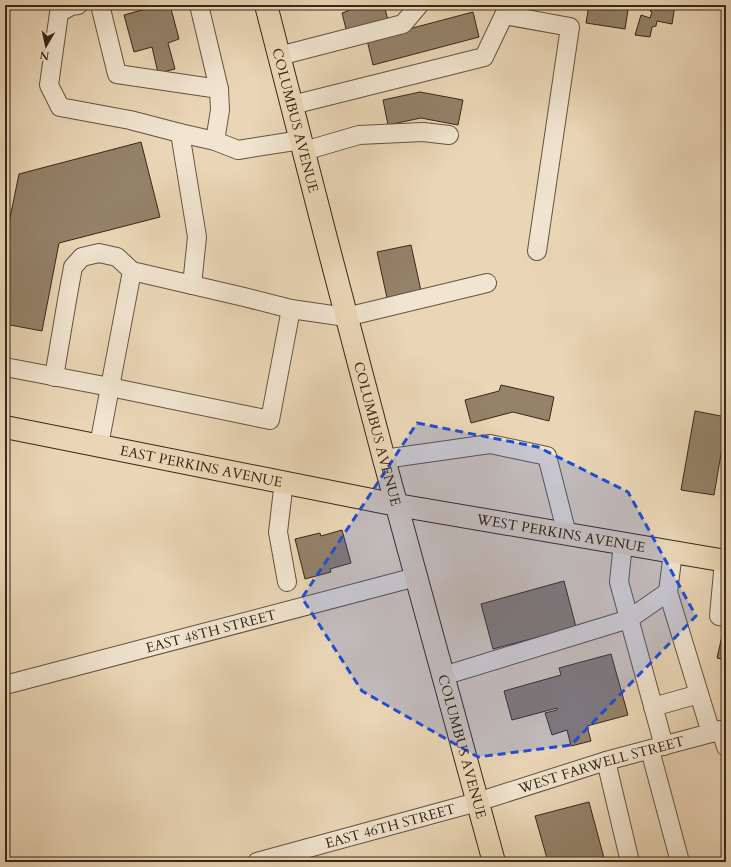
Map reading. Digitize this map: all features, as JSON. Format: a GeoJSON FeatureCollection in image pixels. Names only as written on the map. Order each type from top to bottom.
{"type":"FeatureCollection","features":[{"type":"Feature","properties":{"kind":"main road","name":"COLUMBUS AVENUE"},"geometry":{"type":"LineString","coordinates":[[266,5],[346,317],[494,862]]}},
{"type":"Feature","properties":{"kind":"main road","name":"EAST PERKINS AVENUE"},"geometry":{"type":"LineString","coordinates":[[5,427],[397,505]]}},
{"type":"Feature","properties":{"kind":"main road","name":"WEST PERKINS AVENUE"},"geometry":{"type":"LineString","coordinates":[[397,505],[725,561]]}},
{"type":"Feature","properties":{"kind":"street"},"geometry":{"type":"LineString","coordinates":[[78,5],[71,6],[59,13],[49,85],[60,107],[130,120],[215,141],[238,150],[302,146],[359,135],[423,132],[449,135]]}},
{"type":"Feature","properties":{"kind":"street"},"geometry":{"type":"LineString","coordinates":[[100,5],[117,74],[219,89]]}},
{"type":"Feature","properties":{"kind":"street"},"geometry":{"type":"LineString","coordinates":[[200,5],[219,89],[220,110],[215,141]]}},
{"type":"Feature","properties":{"kind":"street"},"geometry":{"type":"LineString","coordinates":[[279,56],[403,24],[419,5]]}},
{"type":"Feature","properties":{"kind":"street"},"geometry":{"type":"LineString","coordinates":[[292,105],[484,57],[504,15],[570,27],[537,251]]}},
{"type":"Feature","properties":{"kind":"street"},"geometry":{"type":"LineString","coordinates":[[180,133],[197,237],[192,285]]}},
{"type":"Feature","properties":{"kind":"street"},"geometry":{"type":"LineString","coordinates":[[54,377],[73,267],[82,257],[99,253],[117,256],[132,271],[291,309],[346,317],[487,283]]}},
{"type":"Feature","properties":{"kind":"street"},"geometry":{"type":"LineString","coordinates":[[99,445],[132,271]]}},
{"type":"Feature","properties":{"kind":"street"},"geometry":{"type":"LineString","coordinates":[[5,367],[270,420],[291,309]]}},
{"type":"Feature","properties":{"kind":"street"},"geometry":{"type":"LineString","coordinates":[[384,459],[490,444],[547,456],[567,534]]}},
{"type":"Feature","properties":{"kind":"street"},"geometry":{"type":"LineString","coordinates":[[284,482],[278,532],[287,582]]}},
{"type":"Feature","properties":{"kind":"street"},"geometry":{"type":"LineString","coordinates":[[624,543],[619,582],[653,707],[657,748],[680,862]]}},
{"type":"Feature","properties":{"kind":"street"},"geometry":{"type":"LineString","coordinates":[[673,552],[668,592],[699,694],[721,734]]}},
{"type":"Feature","properties":{"kind":"street"},"geometry":{"type":"LineString","coordinates":[[725,561],[719,616],[726,617]]}},
{"type":"Feature","properties":{"kind":"street","name":"EAST 48TH STREET"},"geometry":{"type":"LineString","coordinates":[[5,685],[416,577]]}},
{"type":"Feature","properties":{"kind":"street"},"geometry":{"type":"LineString","coordinates":[[443,676],[629,619],[668,592]]}},
{"type":"Feature","properties":{"kind":"street"},"geometry":{"type":"LineString","coordinates":[[653,707],[699,694]]}},
{"type":"Feature","properties":{"kind":"street","name":"WEST FARWELL STREET"},"geometry":{"type":"LineString","coordinates":[[477,802],[606,761],[721,734]]}},
{"type":"Feature","properties":{"kind":"street"},"geometry":{"type":"LineString","coordinates":[[606,761],[630,862]]}},
{"type":"Feature","properties":{"kind":"street","name":"EAST 46TH STREET"},"geometry":{"type":"LineString","coordinates":[[257,862],[477,802]]}},
{"type":"Feature","properties":{"kind":"highlighted area"},"geometry":{"type":"Polygon","coordinates":[[[417,423],[538,447],[628,492],[696,616],[571,745],[478,757],[362,691],[302,598],[417,423]]]}},
{"type":"Feature","properties":{"kind":"building"},"geometry":{"type":"Polygon","coordinates":[[[160,5],[170,5],[179,39],[168,43],[175,69],[158,73],[152,47],[134,52],[124,15],[160,5]]]}},
{"type":"Feature","properties":{"kind":"building"},"geometry":{"type":"Polygon","coordinates":[[[363,5],[384,5],[389,24],[347,33],[342,13],[348,11],[347,9],[363,5]]]}},
{"type":"Feature","properties":{"kind":"building"},"geometry":{"type":"Polygon","coordinates":[[[589,5],[600,5],[628,10],[625,29],[586,23],[589,5]]]}},
{"type":"Feature","properties":{"kind":"building"},"geometry":{"type":"Polygon","coordinates":[[[651,5],[675,5],[672,24],[657,21],[656,26],[652,27],[650,37],[635,35],[641,15],[650,18],[652,12],[650,11],[651,5]]]}},
{"type":"Feature","properties":{"kind":"building"},"geometry":{"type":"Polygon","coordinates":[[[473,12],[479,37],[373,65],[367,40],[473,12]]]}},
{"type":"Feature","properties":{"kind":"building"},"geometry":{"type":"Polygon","coordinates":[[[420,92],[463,100],[458,125],[421,118],[388,125],[383,100],[420,92]]]}},
{"type":"Feature","properties":{"kind":"building"},"geometry":{"type":"Polygon","coordinates":[[[141,142],[160,217],[59,243],[42,331],[5,324],[5,242],[19,174],[141,142]]]}},
{"type":"Feature","properties":{"kind":"building"},"geometry":{"type":"Polygon","coordinates":[[[411,245],[421,291],[387,298],[377,252],[411,245]]]}},
{"type":"Feature","properties":{"kind":"building"},"geometry":{"type":"Polygon","coordinates":[[[501,385],[554,397],[549,421],[513,412],[471,423],[465,400],[499,391],[501,385]]]}},
{"type":"Feature","properties":{"kind":"building"},"geometry":{"type":"Polygon","coordinates":[[[695,411],[726,417],[726,425],[714,495],[681,490],[695,411]]]}},
{"type":"Feature","properties":{"kind":"building"},"geometry":{"type":"Polygon","coordinates":[[[342,530],[351,563],[330,569],[331,572],[305,579],[295,539],[320,533],[321,536],[342,530]]]}},
{"type":"Feature","properties":{"kind":"building"},"geometry":{"type":"Polygon","coordinates":[[[564,581],[576,627],[493,649],[481,604],[564,581]]]}},
{"type":"Feature","properties":{"kind":"building"},"geometry":{"type":"Polygon","coordinates":[[[722,636],[726,637],[726,660],[717,658],[722,636]]]}},
{"type":"Feature","properties":{"kind":"building"},"geometry":{"type":"Polygon","coordinates":[[[611,654],[628,715],[587,726],[591,741],[571,746],[567,730],[552,735],[545,713],[557,710],[557,708],[512,720],[504,691],[561,675],[559,668],[611,654]]]}},
{"type":"Feature","properties":{"kind":"building"},"geometry":{"type":"Polygon","coordinates":[[[589,802],[604,858],[587,862],[548,862],[535,816],[589,802]]]}}]}
